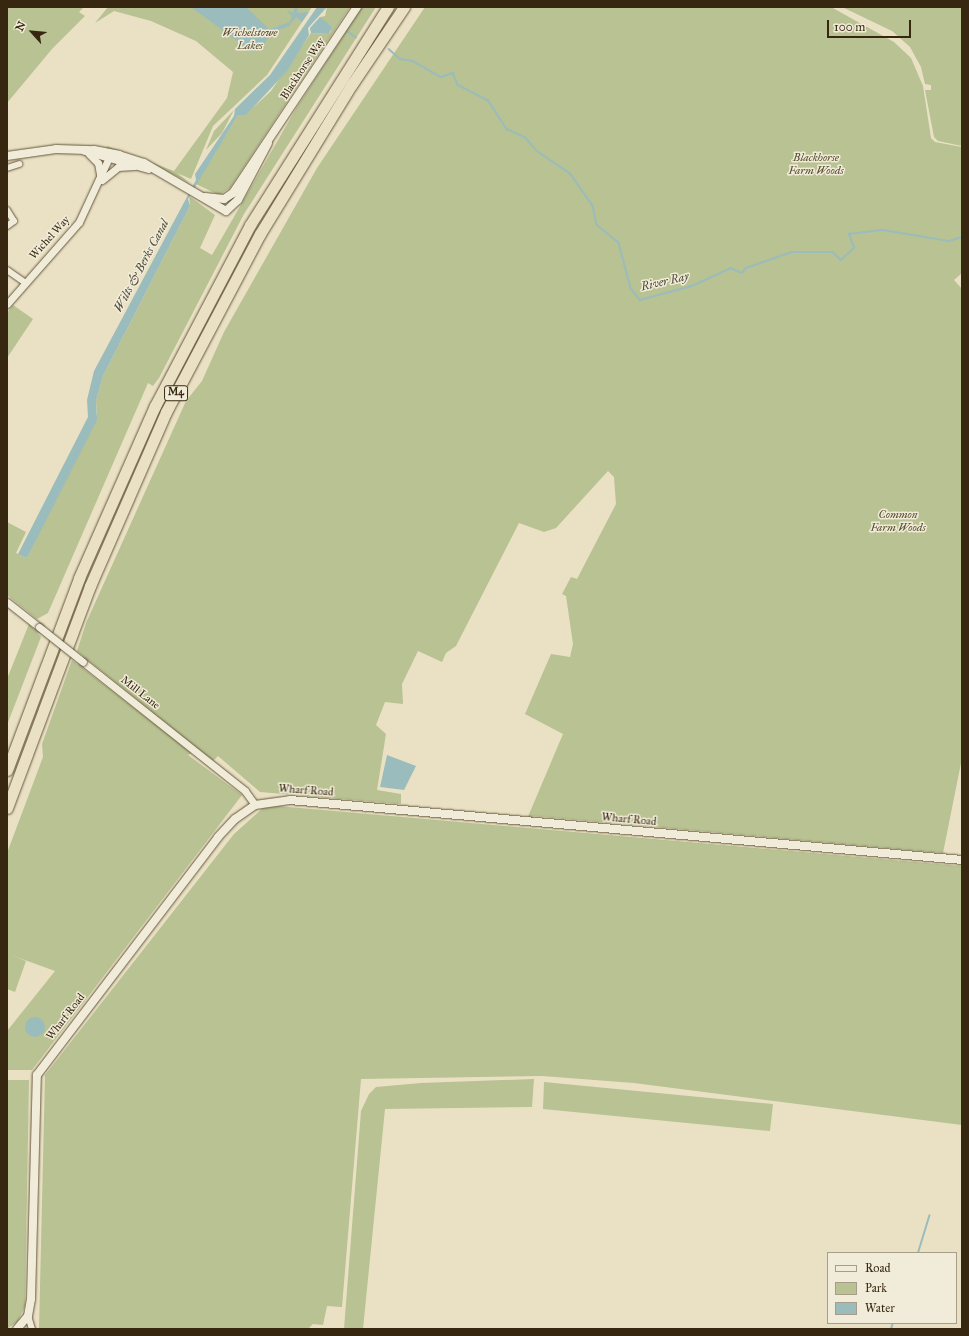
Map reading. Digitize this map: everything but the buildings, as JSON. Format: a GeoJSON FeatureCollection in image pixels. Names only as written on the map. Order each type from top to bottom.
{"type":"FeatureCollection","features":[{"type":"Feature","properties":{"kind":"highway","name":"M4"},"geometry":{"type":"LineString","coordinates":[[7,770],[79,578],[165,385],[258,213],[388,7]]}},
{"type":"Feature","properties":{"kind":"highway","name":"M4"},"geometry":{"type":"LineString","coordinates":[[7,808],[90,586],[166,412],[260,234],[352,84],[404,7]]}},
{"type":"Feature","properties":{"kind":"main road","name":"Blackhorse Way"},"geometry":{"type":"LineString","coordinates":[[205,197],[222,199],[230,196],[268,143],[357,7]]}},
{"type":"Feature","properties":{"kind":"main road","name":"Blackhorse Way"},"geometry":{"type":"LineString","coordinates":[[205,197],[222,210],[232,208],[268,143]]}},
{"type":"Feature","properties":{"kind":"main road"},"geometry":{"type":"LineString","coordinates":[[7,156],[48,150],[87,153],[137,160],[149,169],[205,197]]}},
{"type":"Feature","properties":{"kind":"main road"},"geometry":{"type":"LineString","coordinates":[[111,156],[134,166],[149,169]]}},
{"type":"Feature","properties":{"kind":"main road","name":"Wharf Road"},"geometry":{"type":"LineString","coordinates":[[17,1329],[28,1316],[32,1299],[37,1076],[218,837],[235,818],[255,805],[290,800],[962,860]]}},
{"type":"Feature","properties":{"kind":"street"},"geometry":{"type":"LineString","coordinates":[[87,153],[99,165],[101,180],[118,168],[134,166]]}},
{"type":"Feature","properties":{"kind":"street","name":"Wichel Way"},"geometry":{"type":"LineString","coordinates":[[7,304],[24,282],[72,232],[101,180],[111,156]]}},
{"type":"Feature","properties":{"kind":"street"},"geometry":{"type":"LineString","coordinates":[[7,168],[19,164]]}},
{"type":"Feature","properties":{"kind":"street"},"geometry":{"type":"LineString","coordinates":[[7,210],[14,221],[7,226]]}},
{"type":"Feature","properties":{"kind":"street"},"geometry":{"type":"LineString","coordinates":[[7,270],[24,282]]}},
{"type":"Feature","properties":{"kind":"street","name":"Mill Lane"},"geometry":{"type":"LineString","coordinates":[[7,602],[245,791],[255,805]]}},
{"type":"Feature","properties":{"kind":"street"},"geometry":{"type":"LineString","coordinates":[[28,1316],[32,1329]]}},
{"type":"Feature","properties":{"kind":"green space"},"geometry":{"type":"Polygon","coordinates":[[[7,7],[84,7],[79,12],[85,16],[52,49],[7,103],[7,7]]]}},
{"type":"Feature","properties":{"kind":"green space","name":"Wichelstowe Lakes"},"geometry":{"type":"Polygon","coordinates":[[[108,7],[312,7],[267,75],[213,126],[191,179],[177,173],[190,183],[157,166],[106,149],[107,146],[174,171],[227,98],[233,72],[196,41],[151,21],[114,11],[95,23],[108,7]]]}},
{"type":"Feature","properties":{"kind":"green space"},"geometry":{"type":"Polygon","coordinates":[[[327,7],[350,7],[230,188],[219,195],[196,184],[238,115],[246,114],[271,91],[311,33],[329,34],[331,31],[320,17],[325,16],[327,7]]]}},
{"type":"Feature","properties":{"kind":"green space"},"geometry":{"type":"Polygon","coordinates":[[[362,7],[376,7],[244,214],[159,378],[153,386],[148,383],[48,613],[37,619],[7,595],[7,522],[26,532],[16,553],[27,558],[97,414],[96,401],[103,376],[190,206],[189,196],[215,215],[200,248],[212,255],[297,107],[362,7]]]}},
{"type":"Feature","properties":{"kind":"green space"},"geometry":{"type":"Polygon","coordinates":[[[425,7],[831,7],[894,42],[911,58],[923,86],[931,138],[935,142],[962,147],[962,273],[954,280],[962,289],[962,758],[943,853],[534,816],[527,819],[563,734],[525,714],[551,654],[570,657],[573,644],[566,596],[562,594],[571,577],[577,579],[616,504],[614,477],[608,471],[556,528],[544,532],[519,523],[456,646],[446,653],[442,662],[418,651],[402,684],[403,704],[385,702],[376,725],[386,734],[377,790],[401,794],[401,804],[260,792],[218,756],[213,761],[77,651],[86,623],[186,401],[202,381],[224,332],[317,168],[425,7]]]}},
{"type":"Feature","properties":{"kind":"green space"},"geometry":{"type":"Polygon","coordinates":[[[842,7],[962,7],[962,146],[938,141],[934,137],[925,90],[931,90],[931,85],[925,84],[921,67],[910,47],[892,31],[842,7]]]}},
{"type":"Feature","properties":{"kind":"green space"},"geometry":{"type":"Polygon","coordinates":[[[234,110],[222,133],[206,150],[214,131],[234,110]]]}},
{"type":"Feature","properties":{"kind":"green space"},"geometry":{"type":"Polygon","coordinates":[[[13,305],[33,319],[7,358],[7,313],[13,305]]]}},
{"type":"Feature","properties":{"kind":"green space"},"geometry":{"type":"Polygon","coordinates":[[[29,624],[41,637],[7,725],[7,679],[29,624]]]}},
{"type":"Feature","properties":{"kind":"green space"},"geometry":{"type":"Polygon","coordinates":[[[72,660],[192,753],[188,755],[242,795],[32,1070],[7,1070],[7,1031],[55,971],[11,955],[26,961],[15,992],[7,989],[7,853],[43,757],[42,744],[72,660]]]}},
{"type":"Feature","properties":{"kind":"green space"},"geometry":{"type":"Polygon","coordinates":[[[277,806],[962,866],[962,1125],[634,1083],[542,1076],[361,1079],[342,1307],[327,1306],[323,1325],[313,1324],[308,1329],[39,1329],[45,1075],[234,834],[263,808],[277,806]]]}},
{"type":"Feature","properties":{"kind":"green space"},"geometry":{"type":"Polygon","coordinates":[[[534,1079],[532,1107],[385,1109],[363,1329],[344,1329],[361,1111],[369,1094],[376,1087],[421,1083],[534,1079]]]}},
{"type":"Feature","properties":{"kind":"green space"},"geometry":{"type":"Polygon","coordinates":[[[7,1080],[29,1080],[25,1306],[18,1321],[7,1329],[7,1080]]]}},
{"type":"Feature","properties":{"kind":"green space"},"geometry":{"type":"Polygon","coordinates":[[[544,1082],[773,1104],[770,1131],[543,1109],[544,1082]]]}},
{"type":"Feature","properties":{"kind":"water"},"geometry":{"type":"Polygon","coordinates":[[[191,7],[246,7],[270,30],[270,35],[260,50],[251,51],[191,7]]]}},
{"type":"Feature","properties":{"kind":"water"},"geometry":{"type":"Polygon","coordinates":[[[295,7],[298,7],[297,13],[309,12],[302,22],[296,17],[289,26],[278,30],[278,26],[290,22],[292,16],[286,10],[293,13],[295,7]]]}},
{"type":"Feature","properties":{"kind":"water"},"geometry":{"type":"Polygon","coordinates":[[[317,7],[327,7],[308,28],[309,35],[287,71],[246,115],[238,115],[188,199],[190,206],[103,376],[96,401],[97,420],[27,558],[18,554],[88,417],[87,400],[94,371],[196,180],[195,174],[234,116],[235,109],[270,75],[317,7]]]}},
{"type":"Feature","properties":{"kind":"water"},"geometry":{"type":"Polygon","coordinates":[[[320,17],[332,27],[329,34],[311,33],[310,28],[320,17]]]}},
{"type":"Feature","properties":{"kind":"water"},"geometry":{"type":"Polygon","coordinates":[[[387,755],[416,766],[404,790],[380,787],[387,755]]]}},
{"type":"Feature","properties":{"kind":"water"},"geometry":{"type":"Polygon","coordinates":[[[31,1017],[39,1017],[45,1023],[45,1031],[39,1037],[31,1037],[25,1031],[25,1023],[31,1017]]]}},
{"type":"Feature","properties":{"kind":"waterway"},"geometry":{"type":"LineString","coordinates":[[270,30],[278,28]]}},
{"type":"Feature","properties":{"kind":"waterway","name":"River Ray"},"geometry":{"type":"LineString","coordinates":[[347,31],[356,37]]}},
{"type":"Feature","properties":{"kind":"waterway","name":"River Ray"},"geometry":{"type":"LineString","coordinates":[[389,49],[400,59],[413,61],[441,77],[453,73],[458,85],[488,100],[507,129],[525,137],[537,151],[570,173],[593,206],[597,225],[619,243],[631,288],[640,300],[692,286],[731,268],[742,273],[746,268],[792,252],[833,252],[841,260],[854,248],[849,234],[883,230],[949,241],[962,237]]}},
{"type":"Feature","properties":{"kind":"waterway"},"geometry":{"type":"LineString","coordinates":[[918,1252],[929,1216]]}},
{"type":"Feature","properties":{"kind":"waterway"},"geometry":{"type":"LineString","coordinates":[[891,1329],[893,1324]]}},
{"type":"Feature","properties":{"kind":"park label","name":"Blackhorse Farm Woods"},"geometry":{"type":"Point","coordinates":[816,165]}},
{"type":"Feature","properties":{"kind":"park label","name":"Common Farm Woods"},"geometry":{"type":"Point","coordinates":[898,522]}},
{"type":"Feature","properties":{"kind":"water label","name":"Wilts & Berks Canal"},"geometry":{"type":"Point","coordinates":[142,266]}}]}
